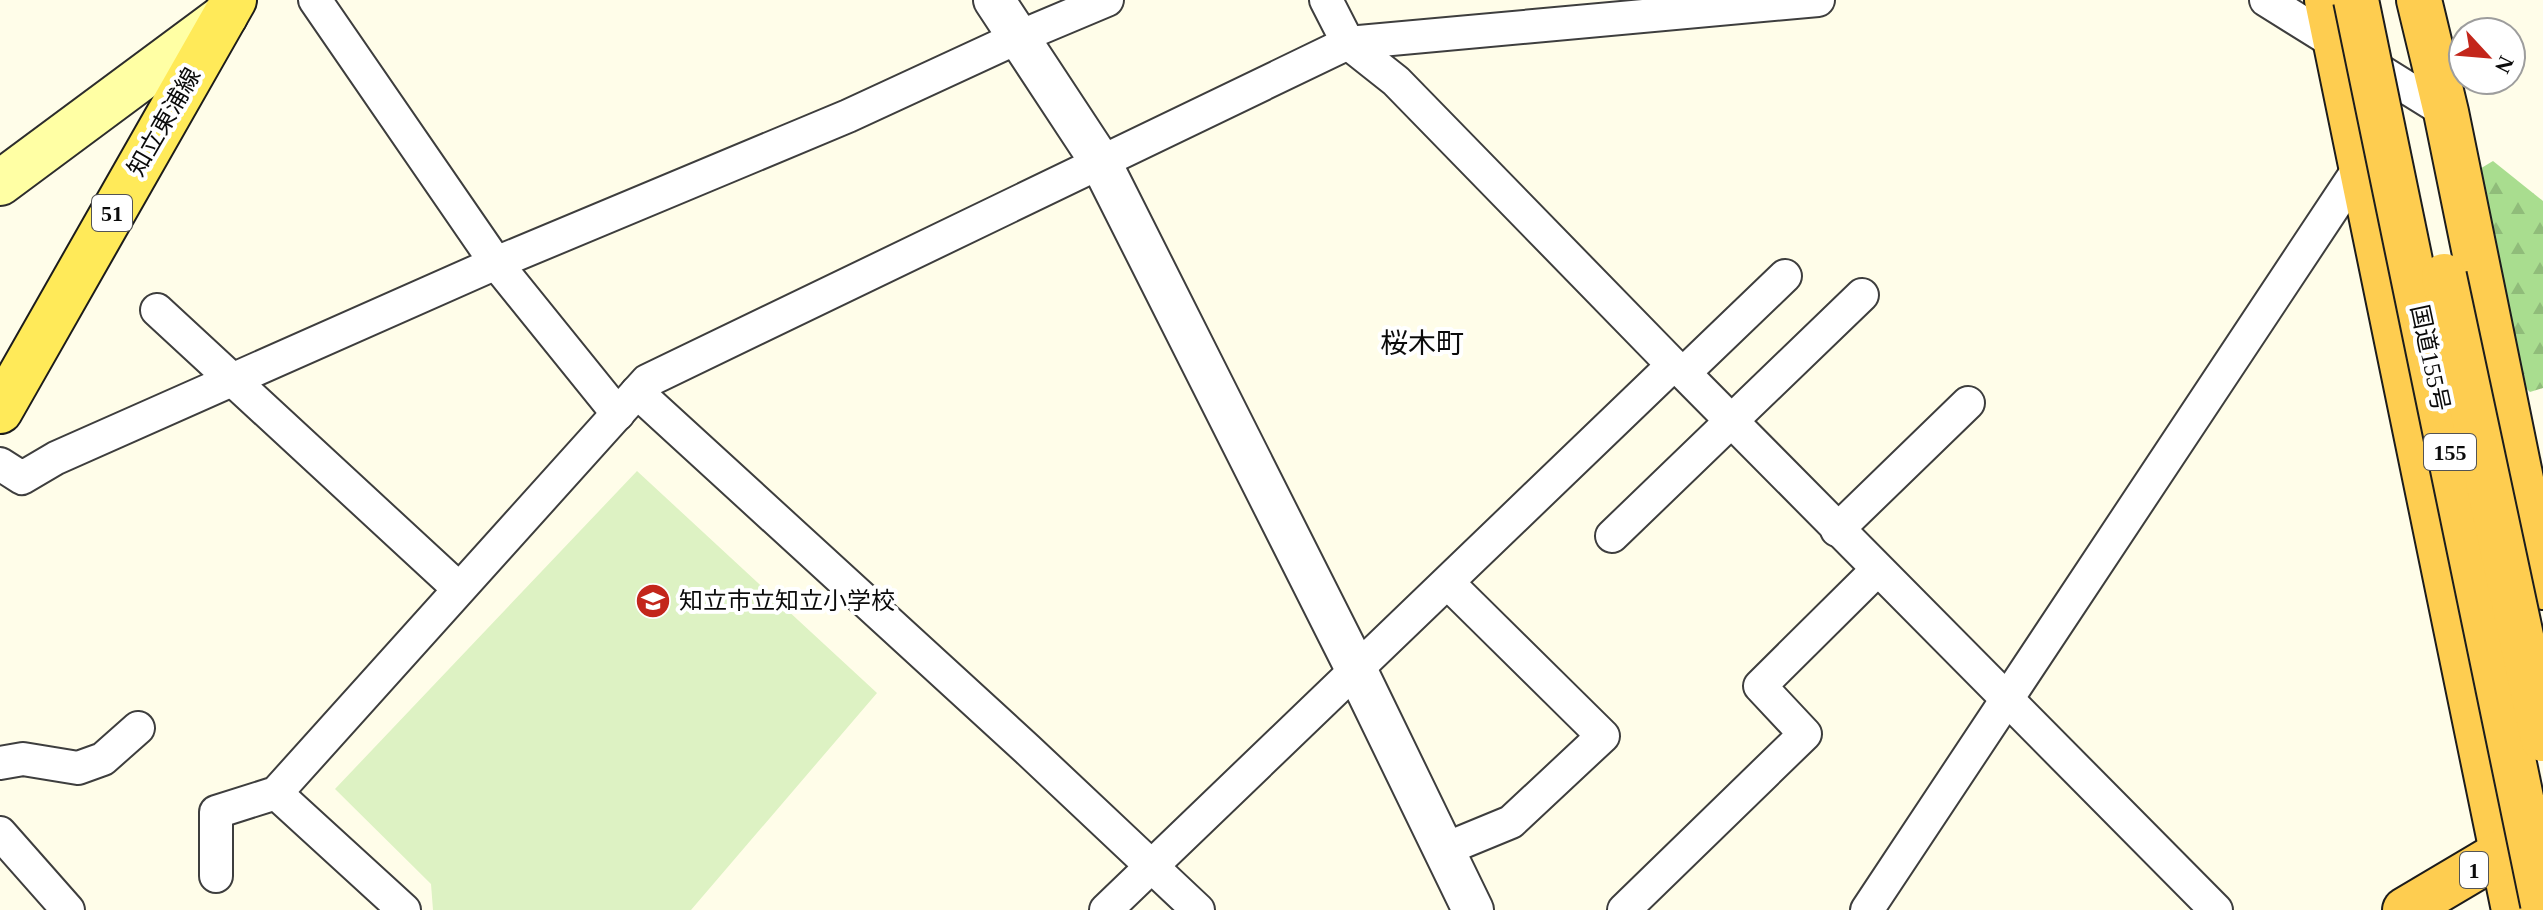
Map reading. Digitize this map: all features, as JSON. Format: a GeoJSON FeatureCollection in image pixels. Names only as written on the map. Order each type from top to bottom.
{"type":"FeatureCollection","features":[{"type":"Feature","properties":{"kind":"highway","name":"155"},"geometry":{"type":"LineString","coordinates":[[2327,0],[2502,854],[2520,900]]}},
{"type":"Feature","properties":{"kind":"highway","name":"国道155号"},"geometry":{"type":"LineString","coordinates":[[2356,0],[2520,900]]}},
{"type":"Feature","properties":{"kind":"highway","name":"国道155号"},"geometry":{"type":"LineString","coordinates":[[2386,0],[2543,739]]}},
{"type":"Feature","properties":{"kind":"highway","name":"155"},"geometry":{"type":"LineString","coordinates":[[2430,11],[2446,112],[2543,587]]}},
{"type":"Feature","properties":{"kind":"highway","name":"1"},"geometry":{"type":"LineString","coordinates":[[2405,910],[2543,828]]}},
{"type":"Feature","properties":{"kind":"main road"},"geometry":{"type":"LineString","coordinates":[[0,183],[230,8]]}},
{"type":"Feature","properties":{"kind":"main road","name":"知立東浦線"},"geometry":{"type":"LineString","coordinates":[[0,411],[230,8]]}},
{"type":"Feature","properties":{"kind":"street"},"geometry":{"type":"LineString","coordinates":[[315,0],[496,263],[628,403],[1198,910]]}},
{"type":"Feature","properties":{"kind":"street"},"geometry":{"type":"LineString","coordinates":[[994,0],[1100,161],[1356,669],[1473,910]]}},
{"type":"Feature","properties":{"kind":"street"},"geometry":{"type":"LineString","coordinates":[[0,464],[22,478],[56,458],[496,263],[848,116],[1107,0]]}},
{"type":"Feature","properties":{"kind":"street"},"geometry":{"type":"LineString","coordinates":[[1326,0],[1348,43],[1396,81],[2216,910]]}},
{"type":"Feature","properties":{"kind":"street"},"geometry":{"type":"LineString","coordinates":[[216,876],[216,812],[276,793],[647,381],[1348,43],[1818,0]]}},
{"type":"Feature","properties":{"kind":"street"},"geometry":{"type":"LineString","coordinates":[[2266,0],[2446,112]]}},
{"type":"Feature","properties":{"kind":"street"},"geometry":{"type":"LineString","coordinates":[[1867,910],[2362,164]]}},
{"type":"Feature","properties":{"kind":"street"},"geometry":{"type":"LineString","coordinates":[[1106,910],[1448,583],[1678,369],[1785,276]]}},
{"type":"Feature","properties":{"kind":"street"},"geometry":{"type":"LineString","coordinates":[[1612,536],[1862,295]]}},
{"type":"Feature","properties":{"kind":"street"},"geometry":{"type":"LineString","coordinates":[[157,310],[458,588]]}},
{"type":"Feature","properties":{"kind":"street"},"geometry":{"type":"LineString","coordinates":[[1837,530],[1968,403]]}},
{"type":"Feature","properties":{"kind":"street"},"geometry":{"type":"LineString","coordinates":[[1624,910],[1805,734],[1760,686],[1877,570]]}},
{"type":"Feature","properties":{"kind":"street"},"geometry":{"type":"LineString","coordinates":[[1443,850],[1511,822],[1603,736],[1448,583]]}},
{"type":"Feature","properties":{"kind":"street"},"geometry":{"type":"LineString","coordinates":[[0,763],[23,759],[78,768],[103,759],[138,728]]}},
{"type":"Feature","properties":{"kind":"street"},"geometry":{"type":"LineString","coordinates":[[276,793],[404,910]]}},
{"type":"Feature","properties":{"kind":"street"},"geometry":{"type":"LineString","coordinates":[[0,833],[68,910]]}},
{"type":"Feature","properties":{"kind":"green space"},"geometry":{"type":"Polygon","coordinates":[[[2493,161],[2543,201],[2543,388],[2530,392],[2517,380],[2473,173],[2493,161]]]}},
{"type":"Feature","properties":{"kind":"green space","name":"知立市立知立小学校"},"geometry":{"type":"Polygon","coordinates":[[[637,471],[877,693],[691,910],[433,910],[431,884],[335,789],[637,471]]]}},
{"type":"Feature","properties":{"kind":"place","name":"知立市立知立小学校"},"geometry":{"type":"Point","coordinates":[653,601]}},
{"type":"Feature","properties":{"kind":"district","name":"桜木町"},"geometry":{"type":"Point","coordinates":[1422,343]}}]}
